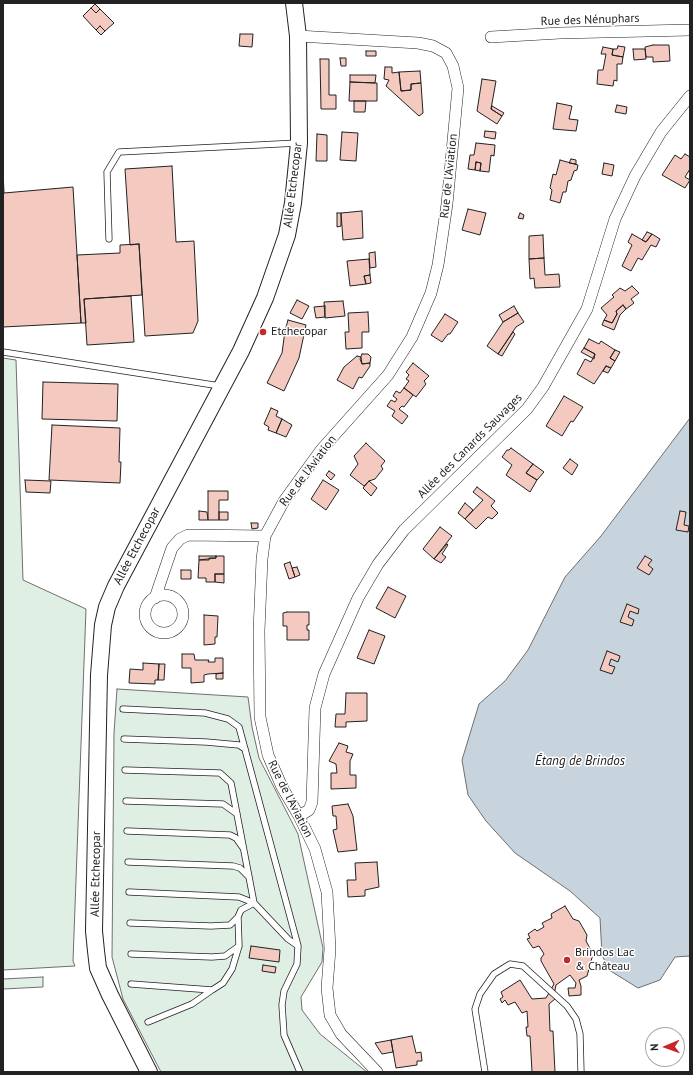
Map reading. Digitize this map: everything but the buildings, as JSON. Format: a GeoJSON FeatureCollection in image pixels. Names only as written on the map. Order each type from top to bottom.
{"type":"FeatureCollection","features":[{"type":"Feature","properties":{"kind":"street"},"geometry":{"type":"LineString","coordinates":[[294,3],[298,36]]}},
{"type":"Feature","properties":{"kind":"street","name":"Rue des Nénuphars"},"geometry":{"type":"LineString","coordinates":[[491,37],[560,33],[690,30]]}},
{"type":"Feature","properties":{"kind":"street","name":"Allée Etchecopar"},"geometry":{"type":"LineString","coordinates":[[149,1072],[110,996],[98,968],[94,931],[100,645],[107,607],[116,586],[222,387],[265,298],[287,235],[293,203],[299,144],[298,36]]}},
{"type":"Feature","properties":{"kind":"street","name":"Rue de l'Aviation"},"geometry":{"type":"LineString","coordinates":[[298,36],[418,43],[433,46],[446,53],[453,66],[458,88],[447,204],[438,265],[431,293],[412,337],[388,375],[321,450],[284,501],[265,536],[262,559],[258,630],[260,717],[268,755],[282,787],[299,816],[314,849],[327,892],[330,949],[327,988],[330,1015],[341,1034],[377,1072]]}},
{"type":"Feature","properties":{"kind":"street","name":"Allée des Canards Sauvages"},"geometry":{"type":"LineString","coordinates":[[299,816],[309,810],[312,802],[315,708],[322,680],[358,598],[378,564],[404,530],[527,409],[543,387],[587,309],[615,219],[635,176],[661,132],[690,96]]}},
{"type":"Feature","properties":{"kind":"street"},"geometry":{"type":"LineString","coordinates":[[155,598],[172,548],[180,539],[188,535],[265,536]]}},
{"type":"Feature","properties":{"kind":"lane"},"geometry":{"type":"LineString","coordinates":[[109,239],[107,172],[119,152],[299,144]]}},
{"type":"Feature","properties":{"kind":"lane"},"geometry":{"type":"LineString","coordinates":[[3,352],[222,387]]}},
{"type":"Feature","properties":{"kind":"lane"},"geometry":{"type":"LineString","coordinates":[[123,709],[204,713],[228,719],[239,727],[298,946],[297,964],[284,992],[282,1005],[284,1035],[300,1072]]}},
{"type":"Feature","properties":{"kind":"lane"},"geometry":{"type":"LineString","coordinates":[[124,739],[206,742],[239,745],[245,749]]}},
{"type":"Feature","properties":{"kind":"lane"},"geometry":{"type":"LineString","coordinates":[[125,770],[220,774],[231,783],[254,903]]}},
{"type":"Feature","properties":{"kind":"lane"},"geometry":{"type":"LineString","coordinates":[[126,800],[223,804],[237,814]]}},
{"type":"Feature","properties":{"kind":"lane"},"geometry":{"type":"LineString","coordinates":[[127,831],[230,835],[236,838],[244,849]]}},
{"type":"Feature","properties":{"kind":"lane"},"geometry":{"type":"LineString","coordinates":[[128,862],[233,866],[240,868],[249,877]]}},
{"type":"Feature","properties":{"kind":"lane"},"geometry":{"type":"LineString","coordinates":[[129,892],[239,897],[254,903],[288,939],[298,946]]}},
{"type":"Feature","properties":{"kind":"lane"},"geometry":{"type":"LineString","coordinates":[[130,923],[224,926],[230,925],[238,917],[241,910],[254,903]]}},
{"type":"Feature","properties":{"kind":"lane"},"geometry":{"type":"LineString","coordinates":[[148,1022],[192,1004],[223,983],[232,969],[239,946],[238,917]]}},
{"type":"Feature","properties":{"kind":"lane"},"geometry":{"type":"LineString","coordinates":[[131,954],[212,957],[225,956],[239,946]]}},
{"type":"Feature","properties":{"kind":"lane"},"geometry":{"type":"LineString","coordinates":[[485,1072],[475,1009],[480,994],[494,974],[510,964],[523,966],[567,1006],[576,1019],[580,1034],[581,1072]]}},
{"type":"Feature","properties":{"kind":"lane"},"geometry":{"type":"LineString","coordinates":[[131,984],[212,990]]}},
{"type":"Feature","properties":{"kind":"green space"},"geometry":{"type":"Polygon","coordinates":[[[3,358],[16,360],[23,580],[86,609],[73,961],[75,966],[3,970],[3,358]]]}},
{"type":"Feature","properties":{"kind":"green space"},"geometry":{"type":"Polygon","coordinates":[[[117,689],[248,697],[252,727],[259,758],[298,834],[323,948],[322,962],[301,997],[302,1010],[320,1034],[367,1072],[161,1072],[123,999],[112,957],[114,733],[117,689]]]}},
{"type":"Feature","properties":{"kind":"green space"},"geometry":{"type":"Polygon","coordinates":[[[43,977],[43,987],[3,989],[3,979],[43,977]]]}},
{"type":"Feature","properties":{"kind":"water","name":"Étang de Brindos"},"geometry":{"type":"Polygon","coordinates":[[[690,418],[690,956],[675,957],[660,980],[638,988],[609,970],[602,955],[600,918],[570,891],[515,853],[486,821],[468,795],[462,760],[479,704],[505,681],[528,650],[565,577],[601,536],[690,418]]]}},
{"type":"Feature","properties":{"kind":"place","name":"Etchecopar"},"geometry":{"type":"Point","coordinates":[263,332]}},
{"type":"Feature","properties":{"kind":"place","name":"Brindos Lac & Château"},"geometry":{"type":"Point","coordinates":[567,960]}}]}
